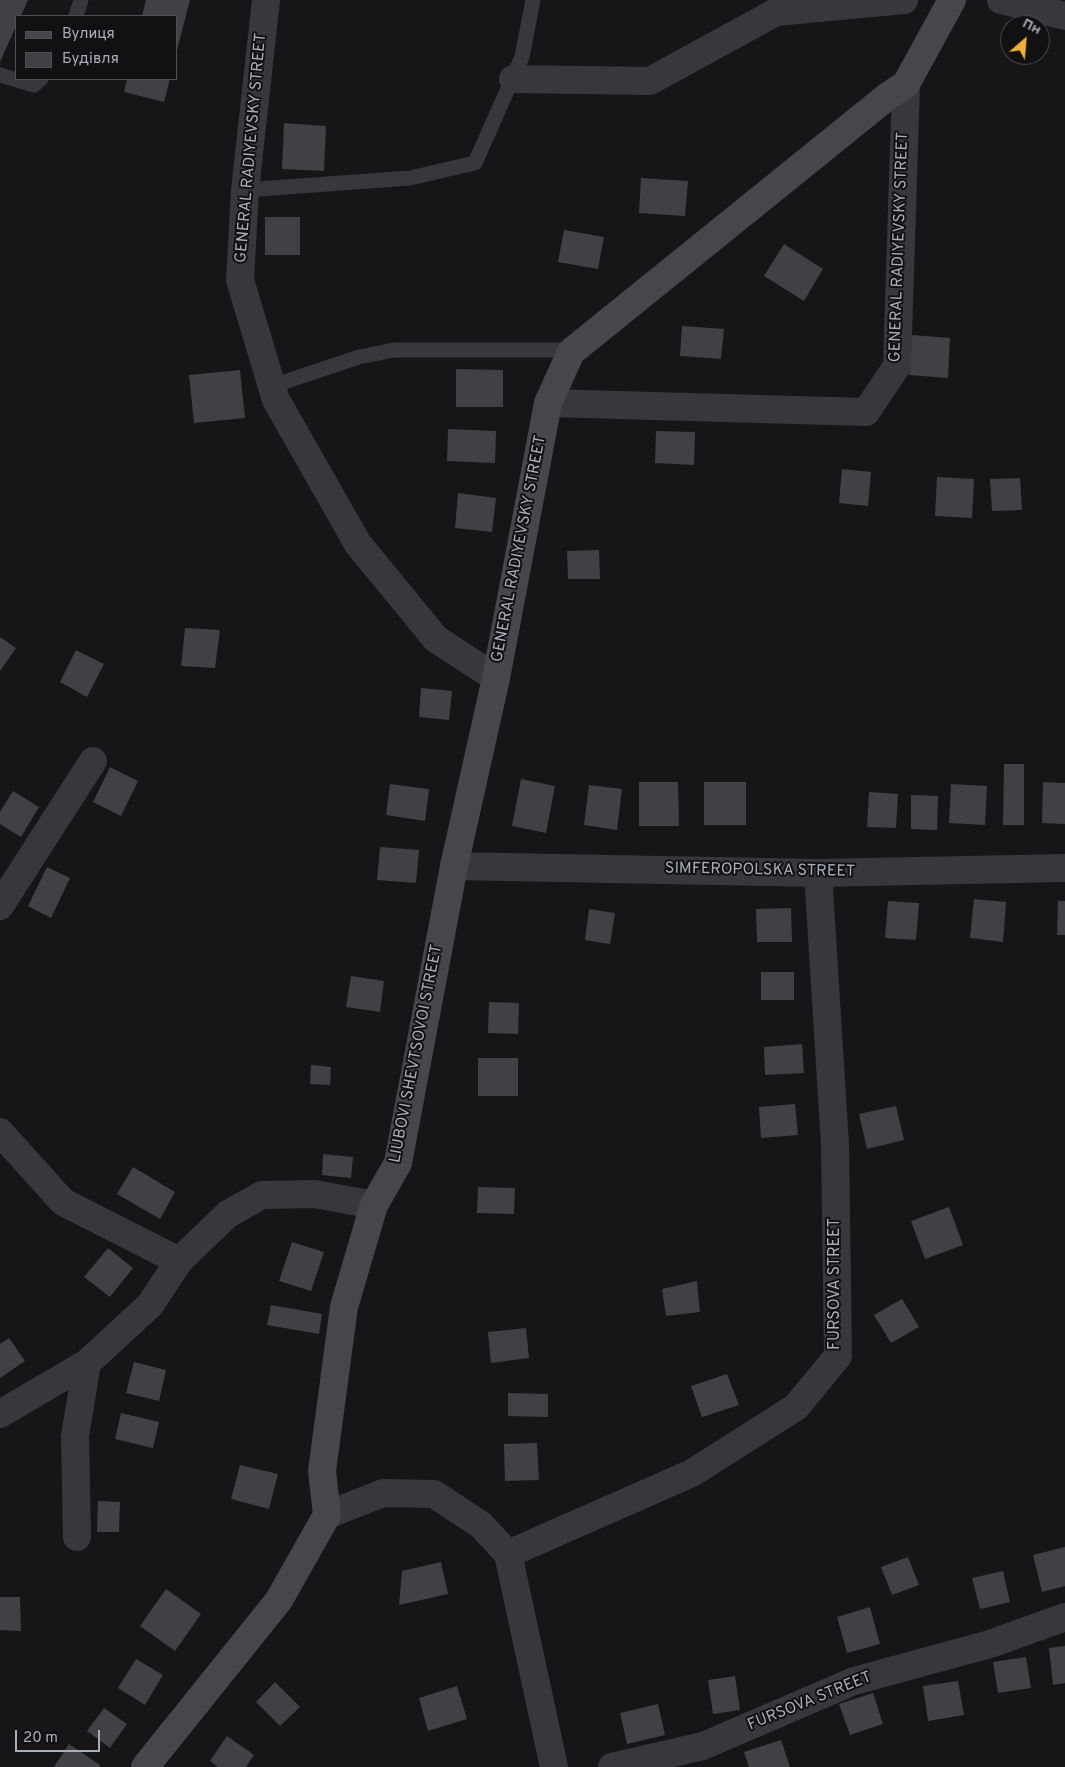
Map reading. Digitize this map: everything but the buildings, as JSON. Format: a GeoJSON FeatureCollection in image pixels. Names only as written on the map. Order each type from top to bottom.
{"type":"FeatureCollection","features":[{"type":"Feature","properties":{"kind":"street","name":"GENERAL RADIYEVSKY STREET"},"geometry":{"type":"LineString","coordinates":[[266,0],[245,190],[240,280],[276,400],[358,544],[436,639],[496,678],[548,403],[571,352],[888,96],[906,84]]}},
{"type":"Feature","properties":{"kind":"street"},"geometry":{"type":"LineString","coordinates":[[513,79],[650,81],[776,12],[904,0]]}},
{"type":"Feature","properties":{"kind":"street","name":"GENERAL RADIYEVSKY STREET"},"geometry":{"type":"LineString","coordinates":[[548,403],[866,412],[897,366],[906,84],[952,0]]}},
{"type":"Feature","properties":{"kind":"street"},"geometry":{"type":"LineString","coordinates":[[1001,0],[1065,16]]}},
{"type":"Feature","properties":{"kind":"street","name":"LIUBOVI SHEVTSOVOI STREET"},"geometry":{"type":"LineString","coordinates":[[327,1515],[322,1471],[344,1307],[374,1205],[398,1162],[454,866],[496,678]]}},
{"type":"Feature","properties":{"kind":"street"},"geometry":{"type":"LineString","coordinates":[[0,906],[93,761]]}},
{"type":"Feature","properties":{"kind":"street","name":"SIMFEROPOLSKA STREET"},"geometry":{"type":"LineString","coordinates":[[454,866],[818,873],[1065,868]]}},
{"type":"Feature","properties":{"kind":"street","name":"FURSOVA STREET"},"geometry":{"type":"LineString","coordinates":[[508,1554],[692,1473],[796,1406],[838,1356],[835,1145],[818,873]]}},
{"type":"Feature","properties":{"kind":"street"},"geometry":{"type":"LineString","coordinates":[[0,1132],[63,1202],[179,1260]]}},
{"type":"Feature","properties":{"kind":"street"},"geometry":{"type":"LineString","coordinates":[[0,1414],[87,1363],[150,1305],[179,1260],[228,1214],[262,1195],[315,1194],[374,1205]]}},
{"type":"Feature","properties":{"kind":"street"},"geometry":{"type":"LineString","coordinates":[[77,1537],[75,1436],[87,1363]]}},
{"type":"Feature","properties":{"kind":"street"},"geometry":{"type":"LineString","coordinates":[[145,1767],[278,1600],[327,1515],[383,1493],[434,1494],[481,1524],[508,1554],[554,1767]]}},
{"type":"Feature","properties":{"kind":"street","name":"FURSOVA STREET"},"geometry":{"type":"LineString","coordinates":[[612,1767],[703,1746],[854,1681],[990,1644],[1065,1616]]}},
{"type":"Feature","properties":{"kind":"lane"},"geometry":{"type":"LineString","coordinates":[[76,15],[81,0]]}},
{"type":"Feature","properties":{"kind":"lane"},"geometry":{"type":"LineString","coordinates":[[245,190],[410,178],[475,163],[522,57],[533,0]]}},
{"type":"Feature","properties":{"kind":"lane"},"geometry":{"type":"LineString","coordinates":[[0,75],[15,79]]}},
{"type":"Feature","properties":{"kind":"lane"},"geometry":{"type":"LineString","coordinates":[[17,80],[34,85],[40,80]]}},
{"type":"Feature","properties":{"kind":"lane"},"geometry":{"type":"LineString","coordinates":[[272,386],[359,357],[394,350],[574,350]]}}]}
